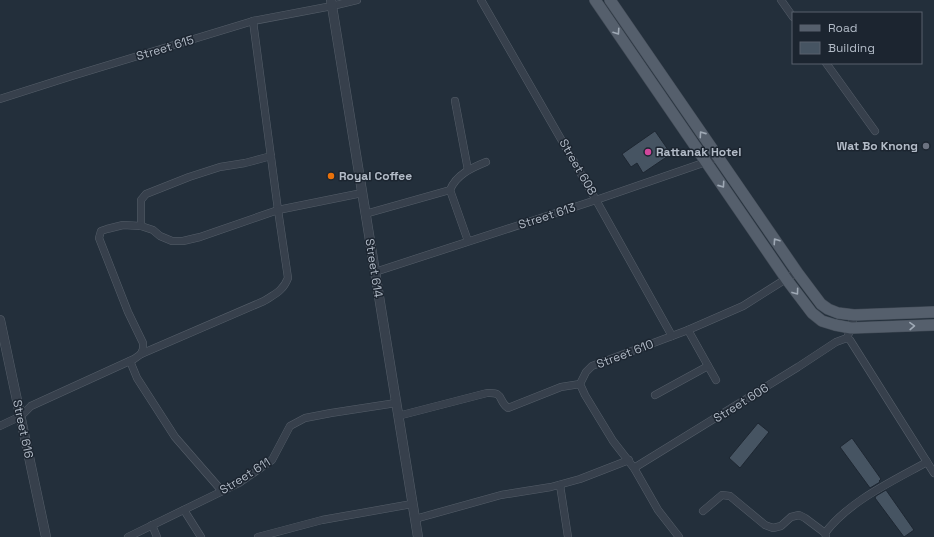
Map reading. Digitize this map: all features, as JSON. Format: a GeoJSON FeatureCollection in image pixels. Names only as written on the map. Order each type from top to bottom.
{"type":"FeatureCollection","features":[{"type":"Feature","properties":{"kind":"main road"},"geometry":{"type":"LineString","coordinates":[[595,0],[787,280],[812,313],[822,321],[849,333],[934,325]]}},
{"type":"Feature","properties":{"kind":"main road"},"geometry":{"type":"LineString","coordinates":[[610,0],[797,272],[821,304],[838,313],[854,315],[934,312]]}},
{"type":"Feature","properties":{"kind":"street"},"geometry":{"type":"LineString","coordinates":[[331,3],[357,0]]}},
{"type":"Feature","properties":{"kind":"street","name":"Street 608"},"geometry":{"type":"LineString","coordinates":[[481,0],[672,336]]}},
{"type":"Feature","properties":{"kind":"street"},"geometry":{"type":"LineString","coordinates":[[781,0],[792,16]]}},
{"type":"Feature","properties":{"kind":"street","name":"Street 615"},"geometry":{"type":"LineString","coordinates":[[0,99],[253,22],[331,3]]}},
{"type":"Feature","properties":{"kind":"street","name":"Street 614"},"geometry":{"type":"LineString","coordinates":[[331,3],[418,537]]}},
{"type":"Feature","properties":{"kind":"street"},"geometry":{"type":"LineString","coordinates":[[0,426],[21,416],[31,406],[130,361],[141,354],[264,301],[278,292],[285,285],[288,278],[253,22]]}},
{"type":"Feature","properties":{"kind":"street"},"geometry":{"type":"LineString","coordinates":[[827,64],[875,131]]}},
{"type":"Feature","properties":{"kind":"street"},"geometry":{"type":"LineString","coordinates":[[455,101],[468,170]]}},
{"type":"Feature","properties":{"kind":"street"},"geometry":{"type":"LineString","coordinates":[[141,226],[141,200],[146,194],[220,167],[245,163],[271,156]]}},
{"type":"Feature","properties":{"kind":"street","name":"Street 613"},"geometry":{"type":"LineString","coordinates":[[375,272],[596,200],[706,162],[718,156]]}},
{"type":"Feature","properties":{"kind":"street"},"geometry":{"type":"LineString","coordinates":[[468,241],[450,190],[453,183],[468,170],[486,162]]}},
{"type":"Feature","properties":{"kind":"street"},"geometry":{"type":"LineString","coordinates":[[365,214],[450,190]]}},
{"type":"Feature","properties":{"kind":"street"},"geometry":{"type":"LineString","coordinates":[[141,354],[143,343],[128,312],[99,238],[101,232],[123,225],[141,226],[153,230],[160,236],[172,241],[183,241],[200,237],[278,210],[362,193]]}},
{"type":"Feature","properties":{"kind":"street","name":"Street 610"},"geometry":{"type":"LineString","coordinates":[[580,384],[586,372],[592,366],[688,330],[743,306],[787,280],[797,272]]}},
{"type":"Feature","properties":{"kind":"street"},"geometry":{"type":"LineString","coordinates":[[854,315],[849,333],[850,340],[934,473]]}},
{"type":"Feature","properties":{"kind":"street","name":"Street 616"},"geometry":{"type":"LineString","coordinates":[[0,320],[46,537]]}},
{"type":"Feature","properties":{"kind":"street"},"geometry":{"type":"LineString","coordinates":[[688,330],[716,380]]}},
{"type":"Feature","properties":{"kind":"street","name":"Street 606"},"geometry":{"type":"LineString","coordinates":[[634,468],[798,367],[849,333]]}},
{"type":"Feature","properties":{"kind":"street"},"geometry":{"type":"LineString","coordinates":[[130,361],[140,384],[175,437],[222,491]]}},
{"type":"Feature","properties":{"kind":"street"},"geometry":{"type":"LineString","coordinates":[[655,395],[708,366]]}},
{"type":"Feature","properties":{"kind":"street"},"geometry":{"type":"LineString","coordinates":[[398,416],[494,392],[498,395],[504,406],[508,408],[562,387],[580,384],[613,441],[629,460],[658,510],[679,537]]}},
{"type":"Feature","properties":{"kind":"street","name":"Street 611"},"geometry":{"type":"LineString","coordinates":[[128,537],[239,483],[272,460],[290,426],[305,418],[396,403]]}},
{"type":"Feature","properties":{"kind":"street"},"geometry":{"type":"LineString","coordinates":[[415,519],[501,495],[560,485],[629,460]]}},
{"type":"Feature","properties":{"kind":"street"},"geometry":{"type":"LineString","coordinates":[[703,511],[722,495],[730,496],[765,525],[773,528],[781,526],[791,516],[798,515],[805,518],[826,535],[831,525],[839,517],[869,494],[927,462]]}},
{"type":"Feature","properties":{"kind":"street"},"geometry":{"type":"LineString","coordinates":[[560,485],[568,537]]}},
{"type":"Feature","properties":{"kind":"street"},"geometry":{"type":"LineString","coordinates":[[258,537],[322,520],[412,504]]}},
{"type":"Feature","properties":{"kind":"street"},"geometry":{"type":"LineString","coordinates":[[184,510],[201,537]]}},
{"type":"Feature","properties":{"kind":"street"},"geometry":{"type":"LineString","coordinates":[[152,525],[157,537]]}},
{"type":"Feature","properties":{"kind":"building"},"geometry":{"type":"Polygon","coordinates":[[[655,131],[671,154],[643,173],[637,163],[631,167],[622,154],[655,131]]]}},
{"type":"Feature","properties":{"kind":"building"},"geometry":{"type":"Polygon","coordinates":[[[758,423],[769,432],[740,468],[729,458],[758,423]]]}},
{"type":"Feature","properties":{"kind":"building"},"geometry":{"type":"Polygon","coordinates":[[[852,438],[881,479],[879,481],[880,482],[870,488],[840,447],[852,438]]]}},
{"type":"Feature","properties":{"kind":"building"},"geometry":{"type":"Polygon","coordinates":[[[886,490],[914,530],[904,537],[875,498],[886,490]]]}},
{"type":"Feature","properties":{"kind":"place","name":"Wat Bo Knong"},"geometry":{"type":"Point","coordinates":[926,146]}},
{"type":"Feature","properties":{"kind":"place","name":"Rattanak Hotel"},"geometry":{"type":"Point","coordinates":[648,152]}},
{"type":"Feature","properties":{"kind":"place","name":"Royal Coffee"},"geometry":{"type":"Point","coordinates":[331,176]}}]}
